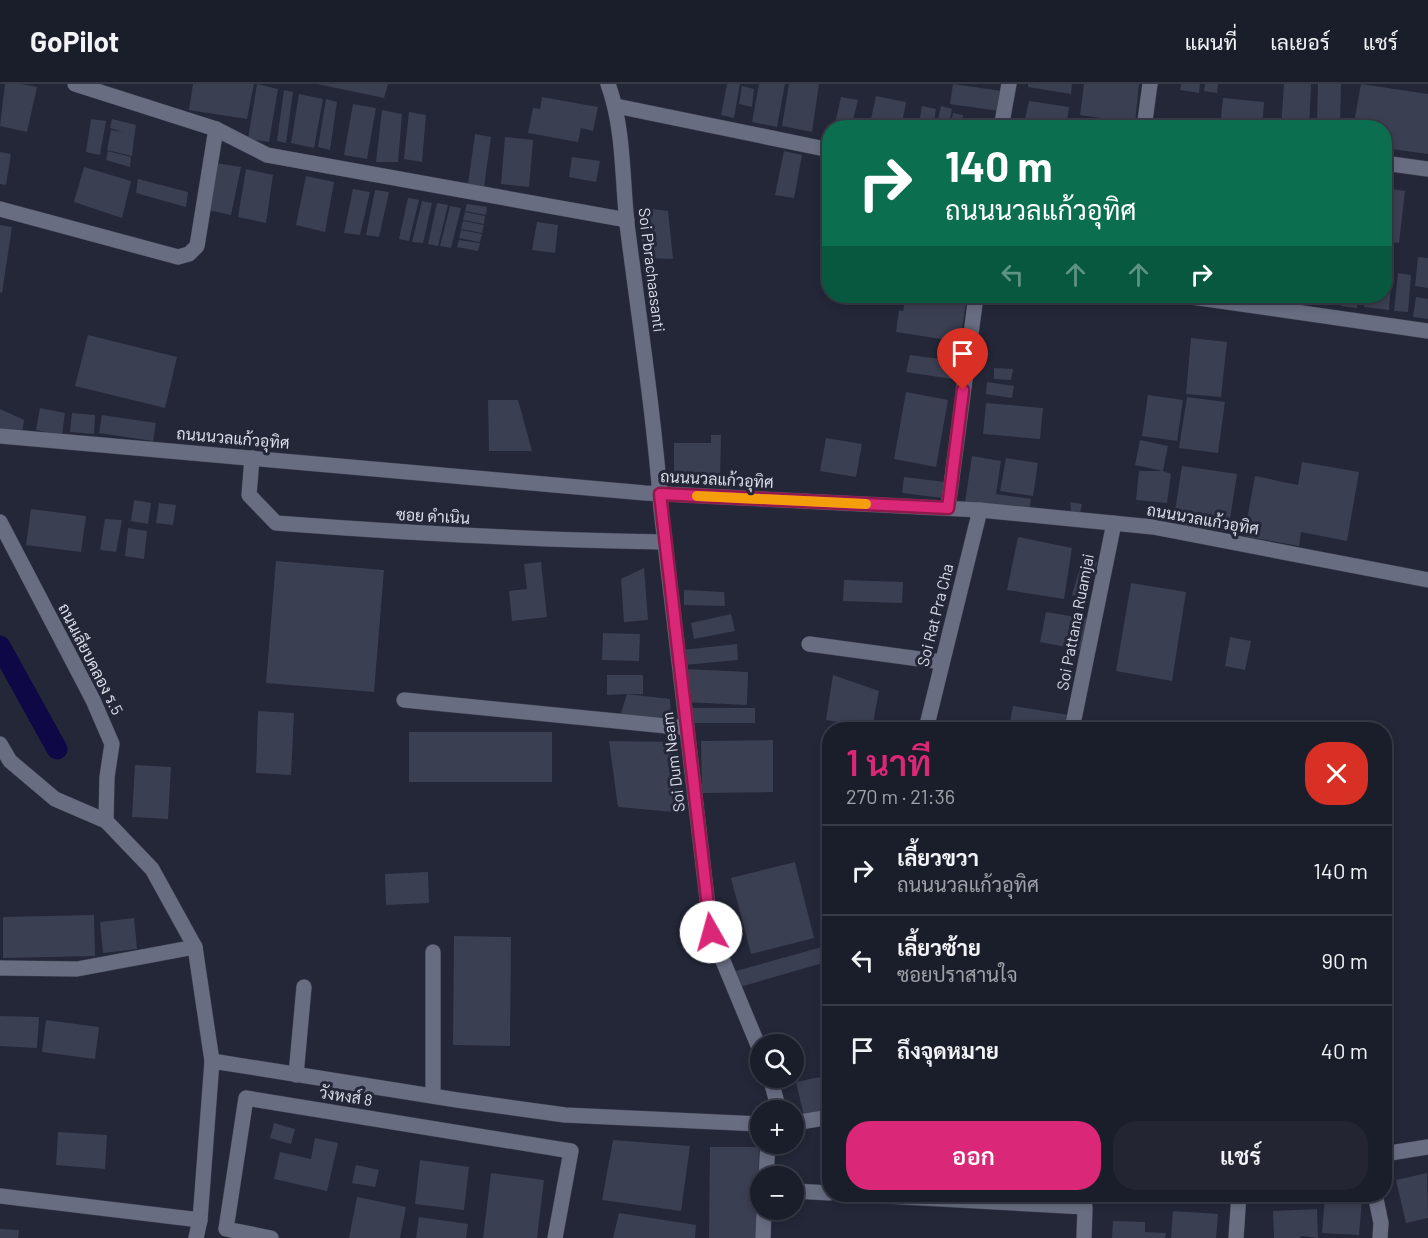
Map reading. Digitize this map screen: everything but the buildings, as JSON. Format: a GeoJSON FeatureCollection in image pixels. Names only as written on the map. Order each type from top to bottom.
{"type":"FeatureCollection","features":[{"type":"Feature","properties":{"kind":"street"},"geometry":{"type":"LineString","coordinates":[[75,84],[216,129],[267,155],[627,220]]}},
{"type":"Feature","properties":{"kind":"street","name":"Soi Pbrachaasanti"},"geometry":{"type":"LineString","coordinates":[[608,84],[616,106],[627,220],[658,461]]}},
{"type":"Feature","properties":{"kind":"street"},"geometry":{"type":"LineString","coordinates":[[1002,120],[1009,84]]}},
{"type":"Feature","properties":{"kind":"street"},"geometry":{"type":"LineString","coordinates":[[1145,120],[1150,84]]}},
{"type":"Feature","properties":{"kind":"street"},"geometry":{"type":"LineString","coordinates":[[616,106],[822,148]]}},
{"type":"Feature","properties":{"kind":"street"},"geometry":{"type":"LineString","coordinates":[[0,209],[178,257],[189,254],[197,246],[216,129]]}},
{"type":"Feature","properties":{"kind":"street"},"geometry":{"type":"LineString","coordinates":[[1392,164],[1428,169]]}},
{"type":"Feature","properties":{"kind":"street"},"geometry":{"type":"LineString","coordinates":[[948,508],[975,303]]}},
{"type":"Feature","properties":{"kind":"street"},"geometry":{"type":"LineString","coordinates":[[1234,303],[1428,331]]}},
{"type":"Feature","properties":{"kind":"street","name":"ถนนนวลแก้วอุทิศ"},"geometry":{"type":"LineString","coordinates":[[0,436],[660,494],[980,510],[1153,527],[1428,580]]}},
{"type":"Feature","properties":{"kind":"street","name":"ซอย ดำเนิน"},"geometry":{"type":"LineString","coordinates":[[252,458],[249,495],[276,523],[397,532],[665,542]]}},
{"type":"Feature","properties":{"kind":"street","name":"Soi Dum Neam"},"geometry":{"type":"LineString","coordinates":[[658,461],[665,542],[711,932],[753,1034]]}},
{"type":"Feature","properties":{"kind":"street","name":"Soi Rat Pra Cha"},"geometry":{"type":"LineString","coordinates":[[928,722],[980,510]]}},
{"type":"Feature","properties":{"kind":"street","name":"ถนนเลียบคลอง ร.5"},"geometry":{"type":"LineString","coordinates":[[0,522],[93,700],[112,744],[107,777],[106,821]]}},
{"type":"Feature","properties":{"kind":"street","name":"Soi Pattana Ruamjai"},"geometry":{"type":"LineString","coordinates":[[1073,722],[1113,523]]}},
{"type":"Feature","properties":{"kind":"street"},"geometry":{"type":"LineString","coordinates":[[809,644],[942,662]]}},
{"type":"Feature","properties":{"kind":"street"},"geometry":{"type":"LineString","coordinates":[[404,700],[687,728]]}},
{"type":"Feature","properties":{"kind":"street"},"geometry":{"type":"LineString","coordinates":[[0,744],[10,761],[55,799],[106,821],[152,868],[195,947],[212,1061],[200,1220],[196,1238]]}},
{"type":"Feature","properties":{"kind":"street"},"geometry":{"type":"LineString","coordinates":[[0,968],[77,969],[195,947]]}},
{"type":"Feature","properties":{"kind":"street"},"geometry":{"type":"LineString","coordinates":[[432,1096],[433,952]]}},
{"type":"Feature","properties":{"kind":"street"},"geometry":{"type":"LineString","coordinates":[[296,1075],[304,987]]}},
{"type":"Feature","properties":{"kind":"street"},"geometry":{"type":"LineString","coordinates":[[212,1061],[565,1115],[750,1124]]}},
{"type":"Feature","properties":{"kind":"street","name":"วังหงส์ 8"},"geometry":{"type":"LineString","coordinates":[[271,1238],[226,1229],[246,1098],[571,1151],[555,1238]]}},
{"type":"Feature","properties":{"kind":"street"},"geometry":{"type":"LineString","coordinates":[[804,1121],[822,1118]]}},
{"type":"Feature","properties":{"kind":"street"},"geometry":{"type":"LineString","coordinates":[[1392,1153],[1428,1147]]}},
{"type":"Feature","properties":{"kind":"street"},"geometry":{"type":"LineString","coordinates":[[804,1192],[822,1193]]}},
{"type":"Feature","properties":{"kind":"street"},"geometry":{"type":"LineString","coordinates":[[0,1196],[200,1220]]}},
{"type":"Feature","properties":{"kind":"street"},"geometry":{"type":"LineString","coordinates":[[1071,1202],[1085,1207],[1084,1238]]}},
{"type":"Feature","properties":{"kind":"street"},"geometry":{"type":"LineString","coordinates":[[1236,1238],[1238,1202]]}},
{"type":"Feature","properties":{"kind":"street"},"geometry":{"type":"LineString","coordinates":[[1377,1202],[1381,1223],[1380,1238]]}},
{"type":"Feature","properties":{"kind":"street"},"geometry":{"type":"LineString","coordinates":[[763,1238],[764,1220]]}},
{"type":"Feature","properties":{"kind":"waterway"},"geometry":{"type":"LineString","coordinates":[[0,646],[57,749]]}},
{"type":"Feature","properties":{"kind":"slow traffic"},"geometry":{"type":"LineString","coordinates":[[697,496],[866,504]]}},
{"type":"Feature","properties":{"kind":"route"},"geometry":{"type":"LineString","coordinates":[[711,932],[660,494],[948,508],[963,390]]}}]}
